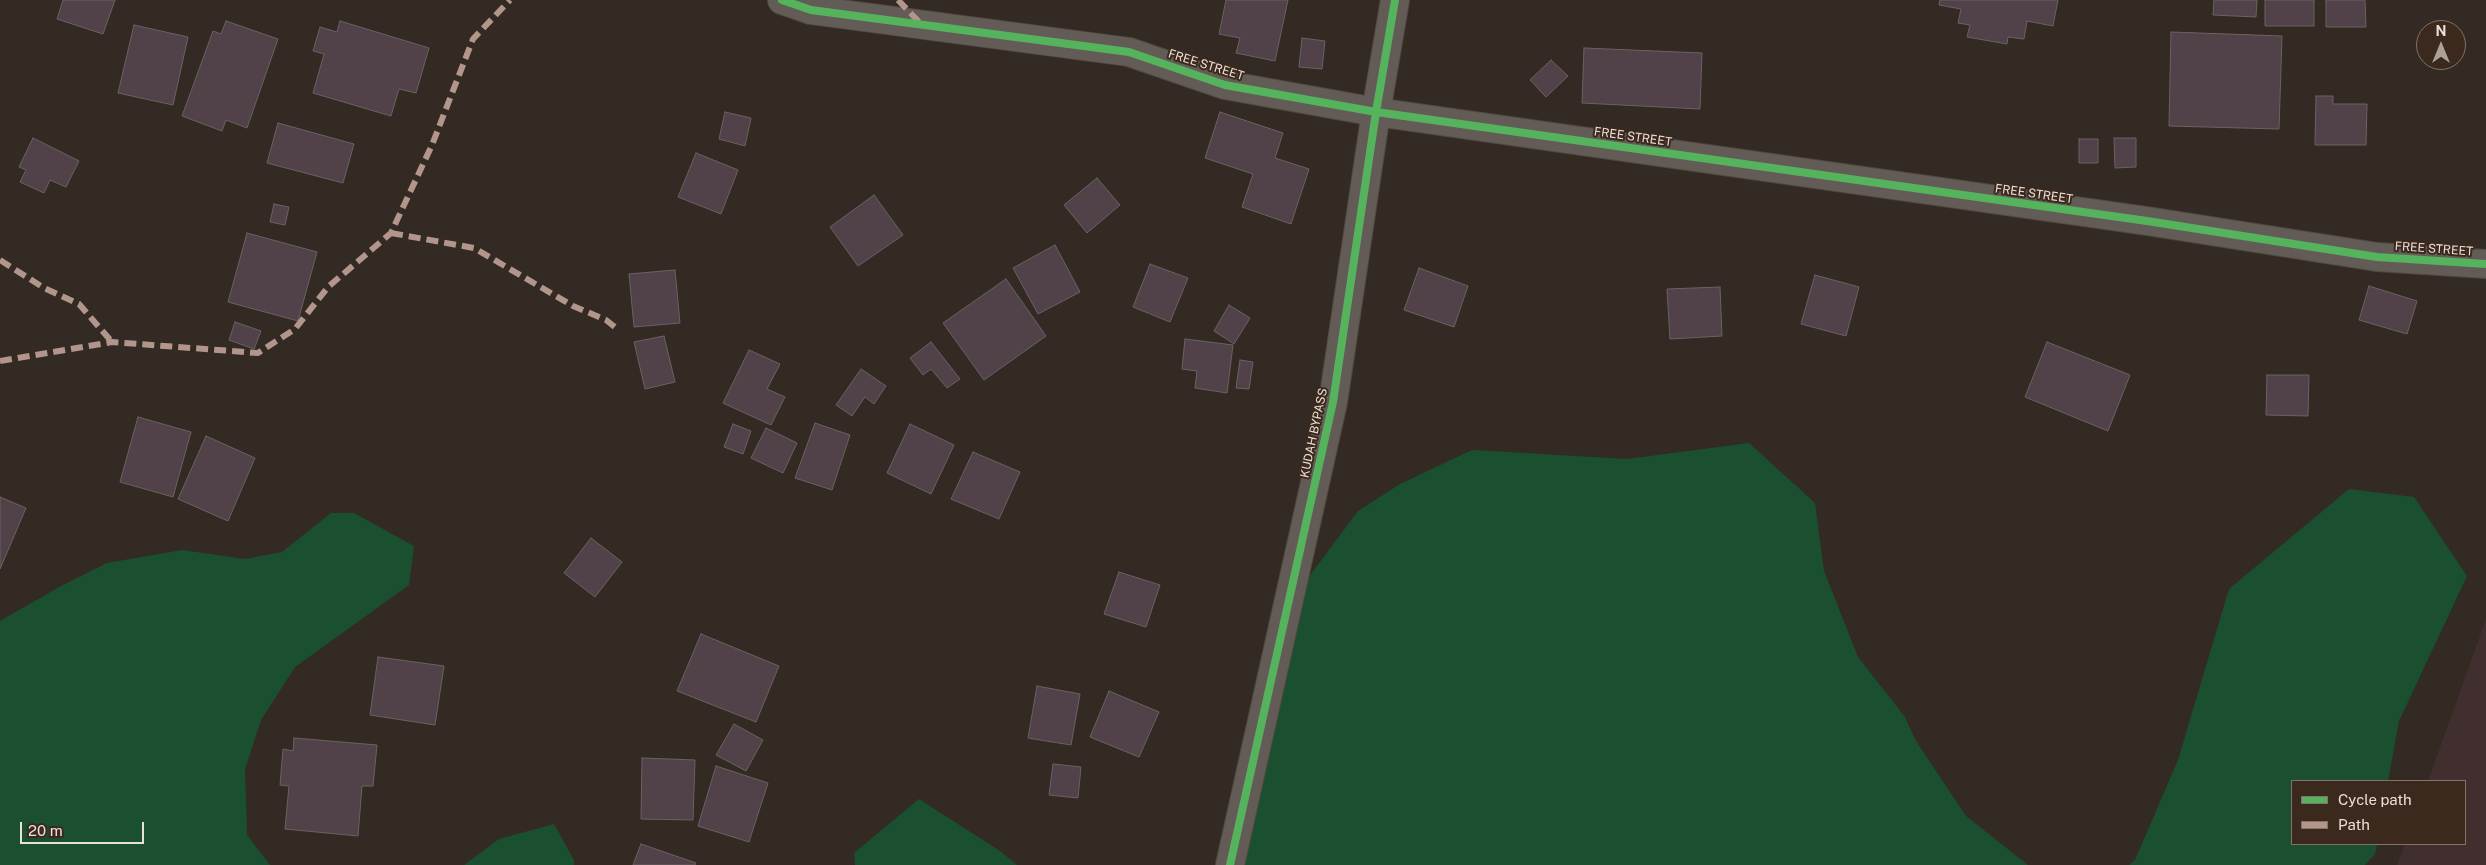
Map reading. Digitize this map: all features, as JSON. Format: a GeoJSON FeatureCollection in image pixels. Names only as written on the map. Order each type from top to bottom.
{"type":"FeatureCollection","features":[{"type":"Feature","properties":{"kind":"street","name":"FREE STREET"},"geometry":{"type":"LineString","coordinates":[[782,0],[811,10],[1129,52],[1225,84],[1376,112],[2148,221],[2377,257],[2486,264]]}},
{"type":"Feature","properties":{"kind":"street","name":"KUDAH BYPASS"},"geometry":{"type":"LineString","coordinates":[[1230,865],[1333,402],[1376,112],[1395,0]]}},
{"type":"Feature","properties":{"kind":"shaded area"},"geometry":{"type":"Polygon","coordinates":[[[2486,619],[2486,865],[2397,865],[2405,845],[2466,845],[2466,780],[2428,780],[2486,619]]]}},
{"type":"Feature","properties":{"kind":"green space"},"geometry":{"type":"Polygon","coordinates":[[[1749,443],[1815,503],[1824,571],[1858,657],[1905,717],[1916,741],[1966,816],[2028,865],[1222,865],[1279,648],[1308,578],[1358,511],[1400,484],[1472,450],[1627,459],[1749,443]]]}},
{"type":"Feature","properties":{"kind":"green space"},"geometry":{"type":"Polygon","coordinates":[[[2349,489],[2414,497],[2467,576],[2399,721],[2388,780],[2291,780],[2291,845],[2377,845],[2375,854],[2365,865],[2129,865],[2135,860],[2178,760],[2229,589],[2349,489]]]}},
{"type":"Feature","properties":{"kind":"green space"},"geometry":{"type":"Polygon","coordinates":[[[331,513],[354,513],[414,546],[409,585],[295,667],[261,720],[245,769],[247,835],[270,865],[0,865],[0,621],[61,586],[107,563],[182,550],[245,559],[282,552],[331,513]]]}},
{"type":"Feature","properties":{"kind":"green space"},"geometry":{"type":"Polygon","coordinates":[[[919,799],[1000,851],[1017,865],[855,865],[854,853],[919,799]]]}},
{"type":"Feature","properties":{"kind":"green space"},"geometry":{"type":"Polygon","coordinates":[[[554,824],[574,860],[574,865],[464,865],[499,839],[554,824]]]}},
{"type":"Feature","properties":{"kind":"building"},"geometry":{"type":"Polygon","coordinates":[[[63,0],[115,0],[103,34],[57,19],[63,0]]]}},
{"type":"Feature","properties":{"kind":"building"},"geometry":{"type":"Polygon","coordinates":[[[1226,0],[1288,0],[1275,61],[1236,53],[1240,38],[1219,34],[1226,0]]]}},
{"type":"Feature","properties":{"kind":"building"},"geometry":{"type":"Polygon","coordinates":[[[1940,0],[2058,0],[2053,26],[2027,21],[2024,39],[2008,37],[2007,44],[1967,37],[1970,25],[1958,23],[1961,9],[1939,5],[1940,0]]]}},
{"type":"Feature","properties":{"kind":"building"},"geometry":{"type":"Polygon","coordinates":[[[2214,0],[2257,0],[2256,17],[2213,15],[2214,0]]]}},
{"type":"Feature","properties":{"kind":"building"},"geometry":{"type":"Polygon","coordinates":[[[2265,0],[2314,0],[2314,26],[2265,26],[2265,0]]]}},
{"type":"Feature","properties":{"kind":"building"},"geometry":{"type":"Polygon","coordinates":[[[2326,0],[2365,0],[2366,27],[2326,27],[2326,0]]]}},
{"type":"Feature","properties":{"kind":"building"},"geometry":{"type":"Polygon","coordinates":[[[226,21],[278,39],[247,128],[226,120],[222,131],[182,116],[213,31],[221,34],[226,21]]]}},
{"type":"Feature","properties":{"kind":"building"},"geometry":{"type":"Polygon","coordinates":[[[340,21],[429,48],[416,93],[399,89],[391,116],[313,93],[324,54],[313,51],[320,27],[337,32],[340,21]]]}},
{"type":"Feature","properties":{"kind":"building"},"geometry":{"type":"Polygon","coordinates":[[[134,25],[188,37],[173,105],[118,93],[134,25]]]}},
{"type":"Feature","properties":{"kind":"building"},"geometry":{"type":"Polygon","coordinates":[[[2171,32],[2282,36],[2279,129],[2169,126],[2171,32]]]}},
{"type":"Feature","properties":{"kind":"building"},"geometry":{"type":"Polygon","coordinates":[[[1302,38],[1325,41],[1322,69],[1299,67],[1302,38]]]}},
{"type":"Feature","properties":{"kind":"building"},"geometry":{"type":"Polygon","coordinates":[[[1584,48],[1702,53],[1700,109],[1582,103],[1584,48]]]}},
{"type":"Feature","properties":{"kind":"building"},"geometry":{"type":"Polygon","coordinates":[[[1551,60],[1568,76],[1546,97],[1530,80],[1551,60]]]}},
{"type":"Feature","properties":{"kind":"building"},"geometry":{"type":"Polygon","coordinates":[[[2316,96],[2333,96],[2333,104],[2367,104],[2366,145],[2315,145],[2316,96]]]}},
{"type":"Feature","properties":{"kind":"building"},"geometry":{"type":"Polygon","coordinates":[[[725,112],[751,118],[745,146],[719,139],[725,112]]]}},
{"type":"Feature","properties":{"kind":"building"},"geometry":{"type":"Polygon","coordinates":[[[1220,112],[1283,133],[1275,158],[1309,169],[1291,224],[1242,207],[1253,174],[1205,158],[1220,112]]]}},
{"type":"Feature","properties":{"kind":"building"},"geometry":{"type":"Polygon","coordinates":[[[278,123],[354,144],[343,183],[267,163],[278,123]]]}},
{"type":"Feature","properties":{"kind":"building"},"geometry":{"type":"Polygon","coordinates":[[[33,138],[79,161],[66,187],[50,180],[44,193],[20,182],[26,170],[19,167],[33,138]]]}},
{"type":"Feature","properties":{"kind":"building"},"geometry":{"type":"Polygon","coordinates":[[[2114,138],[2136,138],[2136,167],[2115,168],[2114,138]]]}},
{"type":"Feature","properties":{"kind":"building"},"geometry":{"type":"Polygon","coordinates":[[[2079,139],[2098,139],[2098,163],[2079,163],[2079,139]]]}},
{"type":"Feature","properties":{"kind":"building"},"geometry":{"type":"Polygon","coordinates":[[[696,153],[738,170],[721,214],[678,197],[696,153]]]}},
{"type":"Feature","properties":{"kind":"building"},"geometry":{"type":"Polygon","coordinates":[[[1097,178],[1120,205],[1087,233],[1064,205],[1097,178]]]}},
{"type":"Feature","properties":{"kind":"building"},"geometry":{"type":"Polygon","coordinates":[[[874,195],[903,235],[858,266],[830,227],[874,195]]]}},
{"type":"Feature","properties":{"kind":"building"},"geometry":{"type":"Polygon","coordinates":[[[274,204],[289,207],[285,225],[270,222],[274,204]]]}},
{"type":"Feature","properties":{"kind":"building"},"geometry":{"type":"Polygon","coordinates":[[[247,233],[317,252],[298,321],[228,302],[247,233]]]}},
{"type":"Feature","properties":{"kind":"building"},"geometry":{"type":"Polygon","coordinates":[[[1055,245],[1080,292],[1038,314],[1013,268],[1055,245]]]}},
{"type":"Feature","properties":{"kind":"building"},"geometry":{"type":"Polygon","coordinates":[[[1150,264],[1188,278],[1170,322],[1133,307],[1150,264]]]}},
{"type":"Feature","properties":{"kind":"building"},"geometry":{"type":"Polygon","coordinates":[[[1419,268],[1468,286],[1454,327],[1404,310],[1419,268]]]}},
{"type":"Feature","properties":{"kind":"building"},"geometry":{"type":"Polygon","coordinates":[[[675,270],[680,323],[634,327],[629,274],[675,270]]]}},
{"type":"Feature","properties":{"kind":"building"},"geometry":{"type":"Polygon","coordinates":[[[1815,275],[1859,287],[1846,336],[1801,324],[1815,275]]]}},
{"type":"Feature","properties":{"kind":"building"},"geometry":{"type":"Polygon","coordinates":[[[1006,279],[1046,336],[984,380],[943,323],[1006,279]]]}},
{"type":"Feature","properties":{"kind":"building"},"geometry":{"type":"Polygon","coordinates":[[[2369,286],[2417,301],[2407,334],[2359,320],[2369,286]]]}},
{"type":"Feature","properties":{"kind":"building"},"geometry":{"type":"Polygon","coordinates":[[[1720,287],[1722,336],[1670,339],[1667,289],[1720,287]]]}},
{"type":"Feature","properties":{"kind":"building"},"geometry":{"type":"Polygon","coordinates":[[[1229,305],[1250,318],[1234,344],[1214,331],[1229,305]]]}},
{"type":"Feature","properties":{"kind":"building"},"geometry":{"type":"Polygon","coordinates":[[[235,322],[261,331],[254,349],[229,340],[235,322]]]}},
{"type":"Feature","properties":{"kind":"building"},"geometry":{"type":"Polygon","coordinates":[[[664,336],[675,382],[645,389],[634,342],[664,336]]]}},
{"type":"Feature","properties":{"kind":"building"},"geometry":{"type":"Polygon","coordinates":[[[1185,339],[1233,345],[1227,393],[1195,388],[1197,371],[1182,369],[1185,339]]]}},
{"type":"Feature","properties":{"kind":"building"},"geometry":{"type":"Polygon","coordinates":[[[931,342],[960,379],[947,388],[931,369],[923,375],[910,358],[931,342]]]}},
{"type":"Feature","properties":{"kind":"building"},"geometry":{"type":"Polygon","coordinates":[[[2047,342],[2130,375],[2108,431],[2025,397],[2047,342]]]}},
{"type":"Feature","properties":{"kind":"building"},"geometry":{"type":"Polygon","coordinates":[[[749,350],[780,364],[767,389],[785,397],[771,425],[723,403],[749,350]]]}},
{"type":"Feature","properties":{"kind":"building"},"geometry":{"type":"Polygon","coordinates":[[[1240,360],[1253,362],[1249,389],[1236,388],[1240,360]]]}},
{"type":"Feature","properties":{"kind":"building"},"geometry":{"type":"Polygon","coordinates":[[[861,369],[886,386],[874,404],[865,397],[852,416],[836,405],[861,369]]]}},
{"type":"Feature","properties":{"kind":"building"},"geometry":{"type":"Polygon","coordinates":[[[2267,375],[2309,375],[2308,416],[2266,415],[2267,375]]]}},
{"type":"Feature","properties":{"kind":"building"},"geometry":{"type":"Polygon","coordinates":[[[138,417],[191,432],[173,497],[120,482],[138,417]]]}},
{"type":"Feature","properties":{"kind":"building"},"geometry":{"type":"Polygon","coordinates":[[[815,423],[850,435],[832,490],[795,478],[815,423]]]}},
{"type":"Feature","properties":{"kind":"building"},"geometry":{"type":"Polygon","coordinates":[[[733,424],[751,431],[743,454],[724,447],[733,424]]]}},
{"type":"Feature","properties":{"kind":"building"},"geometry":{"type":"Polygon","coordinates":[[[910,424],[954,445],[931,494],[887,473],[910,424]]]}},
{"type":"Feature","properties":{"kind":"building"},"geometry":{"type":"Polygon","coordinates":[[[766,428],[797,443],[783,473],[751,458],[766,428]]]}},
{"type":"Feature","properties":{"kind":"building"},"geometry":{"type":"Polygon","coordinates":[[[206,436],[255,458],[228,521],[178,499],[206,436]]]}},
{"type":"Feature","properties":{"kind":"building"},"geometry":{"type":"Polygon","coordinates":[[[973,452],[1020,472],[999,519],[951,499],[973,452]]]}},
{"type":"Feature","properties":{"kind":"building"},"geometry":{"type":"Polygon","coordinates":[[[0,497],[26,508],[0,569],[0,497]]]}},
{"type":"Feature","properties":{"kind":"building"},"geometry":{"type":"Polygon","coordinates":[[[591,538],[622,562],[595,597],[564,573],[591,538]]]}},
{"type":"Feature","properties":{"kind":"building"},"geometry":{"type":"Polygon","coordinates":[[[1119,572],[1160,585],[1146,627],[1104,614],[1119,572]]]}},
{"type":"Feature","properties":{"kind":"building"},"geometry":{"type":"Polygon","coordinates":[[[701,634],[779,666],[756,722],[677,691],[701,634]]]}},
{"type":"Feature","properties":{"kind":"building"},"geometry":{"type":"Polygon","coordinates":[[[378,657],[444,666],[435,725],[370,715],[378,657]]]}},
{"type":"Feature","properties":{"kind":"building"},"geometry":{"type":"Polygon","coordinates":[[[1037,686],[1080,694],[1071,745],[1028,738],[1037,686]]]}},
{"type":"Feature","properties":{"kind":"building"},"geometry":{"type":"Polygon","coordinates":[[[1109,691],[1159,712],[1139,757],[1090,737],[1109,691]]]}},
{"type":"Feature","properties":{"kind":"building"},"geometry":{"type":"Polygon","coordinates":[[[734,724],[763,740],[746,771],[716,755],[734,724]]]}},
{"type":"Feature","properties":{"kind":"building"},"geometry":{"type":"Polygon","coordinates":[[[294,738],[377,745],[373,786],[362,786],[358,836],[285,829],[289,786],[280,785],[283,749],[293,751],[294,738]]]}},
{"type":"Feature","properties":{"kind":"building"},"geometry":{"type":"Polygon","coordinates":[[[642,758],[695,760],[693,820],[641,819],[642,758]]]}},
{"type":"Feature","properties":{"kind":"building"},"geometry":{"type":"Polygon","coordinates":[[[1053,764],[1081,767],[1078,798],[1049,795],[1053,764]]]}},
{"type":"Feature","properties":{"kind":"building"},"geometry":{"type":"Polygon","coordinates":[[[716,766],[768,783],[749,842],[698,826],[716,766]]]}},
{"type":"Feature","properties":{"kind":"building"},"geometry":{"type":"Polygon","coordinates":[[[641,844],[696,863],[695,865],[633,865],[641,844]]]}},
{"type":"Feature","properties":{"kind":"marked path"},"geometry":{"type":"LineString","coordinates":[[0,361],[112,342],[258,353],[295,329],[328,287],[391,233],[432,145],[473,39],[510,0]]}},
{"type":"Feature","properties":{"kind":"marked path"},"geometry":{"type":"LineString","coordinates":[[898,0],[920,23]]}},
{"type":"Feature","properties":{"kind":"marked path"},"geometry":{"type":"LineString","coordinates":[[391,233],[474,248],[573,306],[606,320],[616,328]]}},
{"type":"Feature","properties":{"kind":"marked path"},"geometry":{"type":"LineString","coordinates":[[0,260],[44,288],[79,304],[112,342]]}},
{"type":"Feature","properties":{"kind":"cycle path"},"geometry":{"type":"LineString","coordinates":[[782,0],[811,10],[1129,52],[1225,85],[1376,112],[2147,221],[2377,257],[2486,264]]}},
{"type":"Feature","properties":{"kind":"cycle path"},"geometry":{"type":"LineString","coordinates":[[1230,865],[1333,402],[1376,112],[1395,0]]}}]}
